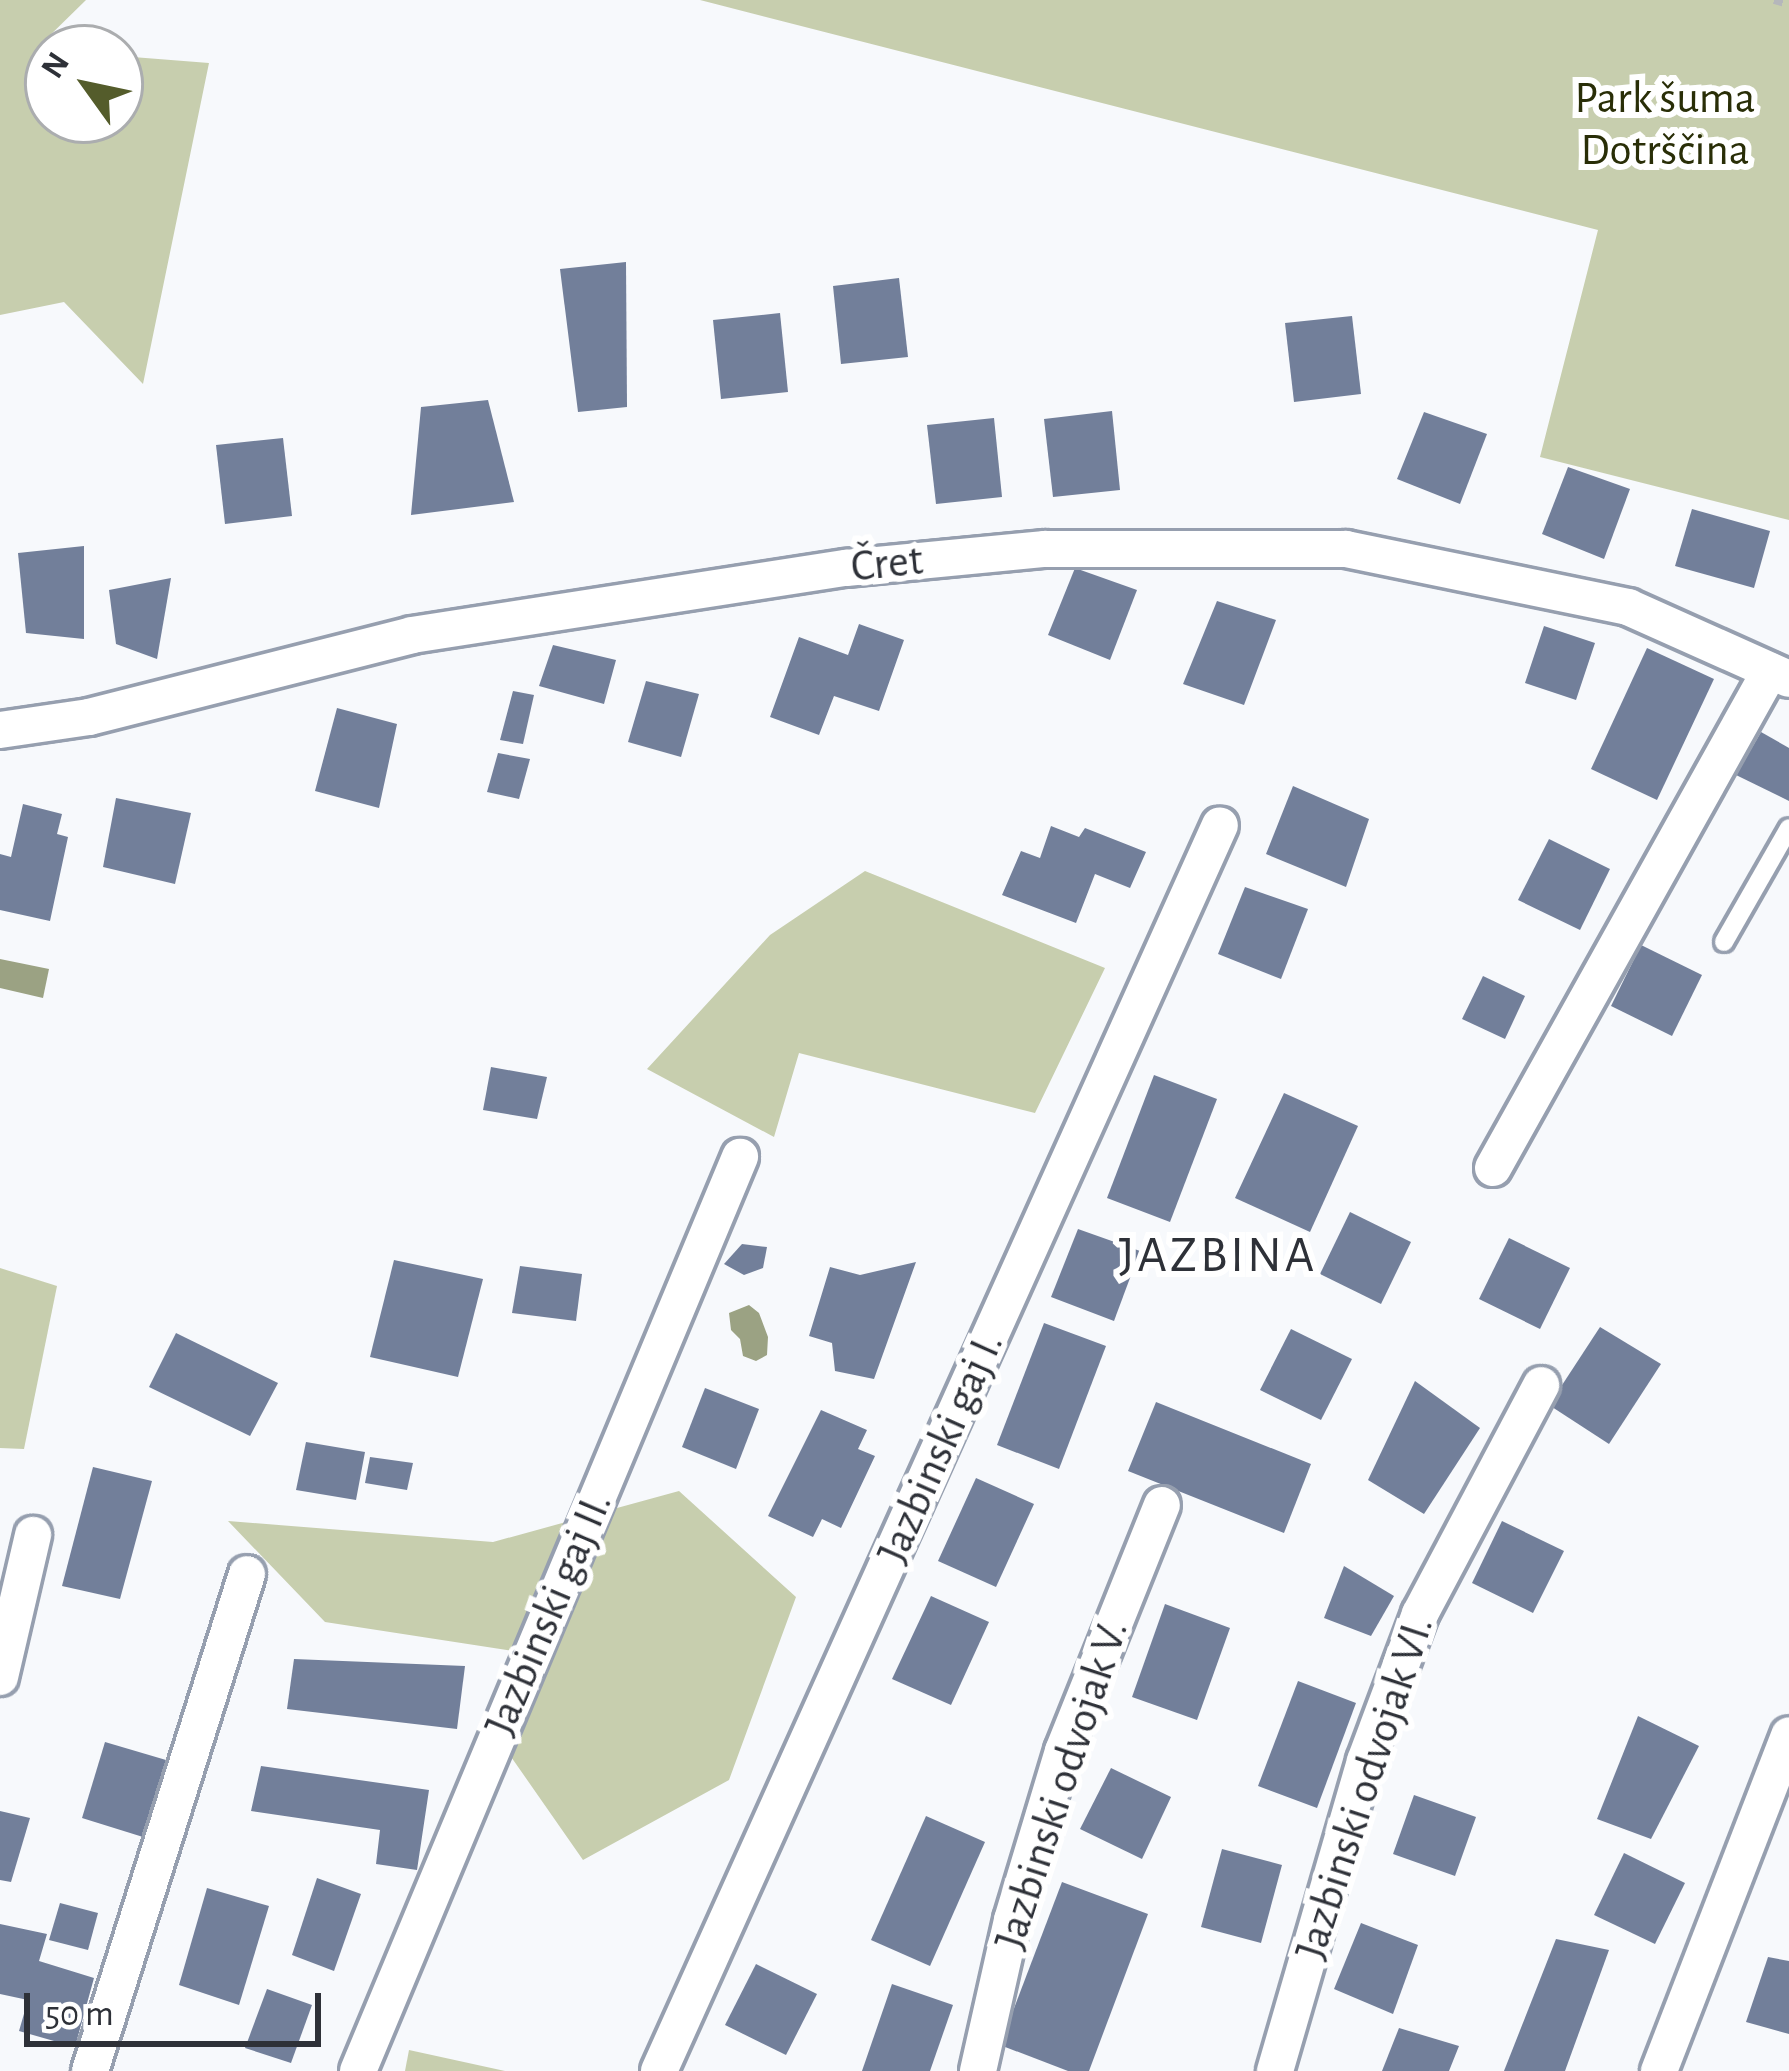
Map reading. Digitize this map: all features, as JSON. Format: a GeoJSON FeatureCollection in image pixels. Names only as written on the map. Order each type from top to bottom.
{"type":"FeatureCollection","features":[{"type":"Feature","properties":{"kind":"street","name":"Čret"},"geometry":{"type":"LineString","coordinates":[[0,730],[89,717],[412,635],[846,568],[1045,549],[1346,549],[1628,608],[1779,675],[1492,1168]]}},
{"type":"Feature","properties":{"kind":"street","name":"Jazbinski gaj I."},"geometry":{"type":"LineString","coordinates":[[658,2071],[1220,824]]}},
{"type":"Feature","properties":{"kind":"street","name":"Jazbinski gaj II."},"geometry":{"type":"LineString","coordinates":[[358,2071],[740,1157]]}},
{"type":"Feature","properties":{"kind":"street","name":"Jazbinski odvojak VI."},"geometry":{"type":"LineString","coordinates":[[1275,2071],[1366,1761],[1420,1613],[1541,1385]]}},
{"type":"Feature","properties":{"kind":"street","name":"Jazbinski odvojak V."},"geometry":{"type":"LineString","coordinates":[[978,2071],[1012,1920],[1063,1750],[1162,1505]]}},
{"type":"Feature","properties":{"kind":"street"},"geometry":{"type":"LineString","coordinates":[[0,1677],[33,1535]]}},
{"type":"Feature","properties":{"kind":"street"},"geometry":{"type":"LineString","coordinates":[[90,2071],[247,1574]]}},
{"type":"Feature","properties":{"kind":"street"},"geometry":{"type":"LineString","coordinates":[[1659,2071],[1789,1735]]}},
{"type":"Feature","properties":{"kind":"lane"},"geometry":{"type":"LineString","coordinates":[[1724,942],[1789,828]]}},
{"type":"Feature","properties":{"kind":"path"},"geometry":{"type":"LineString","coordinates":[[1774,0],[1789,4]]}},
{"type":"Feature","properties":{"kind":"green space"},"geometry":{"type":"Polygon","coordinates":[[[0,0],[86,0],[62,24],[24,24],[24,144],[144,144],[144,58],[209,63],[143,384],[64,302],[0,315],[0,0]]]}},
{"type":"Feature","properties":{"kind":"green space","name":"Park šuma Dotrščina"},"geometry":{"type":"Polygon","coordinates":[[[700,0],[1789,0],[1789,520],[1540,457],[1598,230],[700,0]]]}},
{"type":"Feature","properties":{"kind":"green space"},"geometry":{"type":"Polygon","coordinates":[[[865,871],[1105,968],[1035,1113],[799,1053],[774,1137],[647,1069],[770,935],[865,871]]]}},
{"type":"Feature","properties":{"kind":"green space"},"geometry":{"type":"Polygon","coordinates":[[[0,1268],[57,1286],[24,1449],[0,1448],[0,1268]]]}},
{"type":"Feature","properties":{"kind":"green space"},"geometry":{"type":"Polygon","coordinates":[[[679,1491],[796,1597],[729,1780],[583,1860],[507,1751],[552,1657],[325,1622],[228,1521],[493,1542],[679,1491]]]}},
{"type":"Feature","properties":{"kind":"green space"},"geometry":{"type":"Polygon","coordinates":[[[409,2050],[505,2071],[405,2071],[409,2050]]]}},
{"type":"Feature","properties":{"kind":"shaded area"},"geometry":{"type":"Polygon","coordinates":[[[0,959],[49,969],[43,998],[0,988],[0,959]]]}},
{"type":"Feature","properties":{"kind":"shaded area"},"geometry":{"type":"Polygon","coordinates":[[[749,1305],[759,1313],[768,1337],[767,1355],[756,1361],[743,1356],[740,1339],[731,1330],[729,1313],[749,1305]]]}},
{"type":"Feature","properties":{"kind":"building"},"geometry":{"type":"Polygon","coordinates":[[[626,262],[627,407],[578,412],[560,269],[626,262]]]}},
{"type":"Feature","properties":{"kind":"building"},"geometry":{"type":"Polygon","coordinates":[[[899,278],[908,357],[841,364],[833,286],[899,278]]]}},
{"type":"Feature","properties":{"kind":"building"},"geometry":{"type":"Polygon","coordinates":[[[780,313],[788,392],[721,399],[713,320],[780,313]]]}},
{"type":"Feature","properties":{"kind":"building"},"geometry":{"type":"Polygon","coordinates":[[[1352,316],[1361,394],[1294,402],[1285,323],[1352,316]]]}},
{"type":"Feature","properties":{"kind":"building"},"geometry":{"type":"Polygon","coordinates":[[[488,400],[514,502],[411,515],[421,407],[488,400]]]}},
{"type":"Feature","properties":{"kind":"building"},"geometry":{"type":"Polygon","coordinates":[[[1112,411],[1120,490],[1053,497],[1044,419],[1112,411]]]}},
{"type":"Feature","properties":{"kind":"building"},"geometry":{"type":"Polygon","coordinates":[[[1424,412],[1487,434],[1460,504],[1397,479],[1424,412]]]}},
{"type":"Feature","properties":{"kind":"building"},"geometry":{"type":"Polygon","coordinates":[[[994,418],[1002,497],[936,504],[927,425],[994,418]]]}},
{"type":"Feature","properties":{"kind":"building"},"geometry":{"type":"Polygon","coordinates":[[[283,438],[292,516],[225,524],[216,445],[283,438]]]}},
{"type":"Feature","properties":{"kind":"building"},"geometry":{"type":"Polygon","coordinates":[[[1568,467],[1630,489],[1604,559],[1542,534],[1568,467]]]}},
{"type":"Feature","properties":{"kind":"building"},"geometry":{"type":"Polygon","coordinates":[[[1692,509],[1770,531],[1754,588],[1675,566],[1692,509]]]}},
{"type":"Feature","properties":{"kind":"building"},"geometry":{"type":"Polygon","coordinates":[[[84,546],[84,639],[26,633],[18,553],[84,546]]]}},
{"type":"Feature","properties":{"kind":"building"},"geometry":{"type":"Polygon","coordinates":[[[1075,568],[1137,590],[1110,660],[1048,635],[1075,568]]]}},
{"type":"Feature","properties":{"kind":"building"},"geometry":{"type":"Polygon","coordinates":[[[171,578],[157,659],[116,644],[109,590],[171,578]]]}},
{"type":"Feature","properties":{"kind":"building"},"geometry":{"type":"Polygon","coordinates":[[[1217,601],[1276,620],[1244,705],[1183,684],[1217,601]]]}},
{"type":"Feature","properties":{"kind":"building"},"geometry":{"type":"Polygon","coordinates":[[[859,624],[904,640],[879,711],[834,696],[819,735],[770,717],[799,637],[848,655],[859,624]]]}},
{"type":"Feature","properties":{"kind":"building"},"geometry":{"type":"Polygon","coordinates":[[[1544,626],[1595,643],[1576,700],[1525,683],[1544,626]]]}},
{"type":"Feature","properties":{"kind":"building"},"geometry":{"type":"Polygon","coordinates":[[[553,645],[616,660],[604,704],[539,686],[553,645]]]}},
{"type":"Feature","properties":{"kind":"building"},"geometry":{"type":"Polygon","coordinates":[[[1647,648],[1714,679],[1657,800],[1591,769],[1647,648]]]}},
{"type":"Feature","properties":{"kind":"building"},"geometry":{"type":"Polygon","coordinates":[[[646,681],[699,694],[681,757],[628,742],[646,681]]]}},
{"type":"Feature","properties":{"kind":"building"},"geometry":{"type":"Polygon","coordinates":[[[513,691],[534,695],[523,744],[500,740],[513,691]]]}},
{"type":"Feature","properties":{"kind":"building"},"geometry":{"type":"Polygon","coordinates":[[[337,708],[397,724],[379,808],[315,791],[337,708]]]}},
{"type":"Feature","properties":{"kind":"building"},"geometry":{"type":"Polygon","coordinates":[[[1761,732],[1789,748],[1789,801],[1736,775],[1761,732]]]}},
{"type":"Feature","properties":{"kind":"building"},"geometry":{"type":"Polygon","coordinates":[[[498,753],[530,759],[519,799],[487,792],[498,753]]]}},
{"type":"Feature","properties":{"kind":"building"},"geometry":{"type":"Polygon","coordinates":[[[1293,786],[1369,819],[1346,887],[1266,854],[1293,786]]]}},
{"type":"Feature","properties":{"kind":"building"},"geometry":{"type":"Polygon","coordinates":[[[116,798],[191,813],[175,884],[103,867],[116,798]]]}},
{"type":"Feature","properties":{"kind":"building"},"geometry":{"type":"Polygon","coordinates":[[[23,804],[62,814],[57,834],[68,837],[50,921],[0,910],[0,854],[11,857],[23,804]]]}},
{"type":"Feature","properties":{"kind":"building"},"geometry":{"type":"Polygon","coordinates":[[[1051,826],[1079,837],[1085,828],[1146,852],[1130,888],[1095,874],[1076,923],[1002,895],[1021,851],[1040,858],[1051,826]]]}},
{"type":"Feature","properties":{"kind":"building"},"geometry":{"type":"Polygon","coordinates":[[[1549,839],[1610,869],[1580,930],[1518,900],[1549,839]]]}},
{"type":"Feature","properties":{"kind":"building"},"geometry":{"type":"Polygon","coordinates":[[[1245,887],[1308,909],[1281,979],[1218,954],[1245,887]]]}},
{"type":"Feature","properties":{"kind":"building"},"geometry":{"type":"Polygon","coordinates":[[[1641,945],[1702,975],[1672,1036],[1611,1006],[1641,945]]]}},
{"type":"Feature","properties":{"kind":"building"},"geometry":{"type":"Polygon","coordinates":[[[1483,976],[1525,996],[1505,1039],[1462,1019],[1483,976]]]}},
{"type":"Feature","properties":{"kind":"building"},"geometry":{"type":"Polygon","coordinates":[[[491,1067],[547,1077],[537,1119],[483,1110],[491,1067]]]}},
{"type":"Feature","properties":{"kind":"building"},"geometry":{"type":"Polygon","coordinates":[[[1154,1075],[1217,1099],[1170,1222],[1107,1198],[1154,1075]]]}},
{"type":"Feature","properties":{"kind":"building"},"geometry":{"type":"Polygon","coordinates":[[[1284,1093],[1358,1126],[1310,1232],[1235,1198],[1284,1093]]]}},
{"type":"Feature","properties":{"kind":"building"},"geometry":{"type":"Polygon","coordinates":[[[1350,1212],[1411,1242],[1381,1304],[1320,1274],[1350,1212]]]}},
{"type":"Feature","properties":{"kind":"building"},"geometry":{"type":"Polygon","coordinates":[[[1078,1229],[1140,1251],[1114,1321],[1051,1297],[1078,1229]]]}},
{"type":"Feature","properties":{"kind":"building"},"geometry":{"type":"Polygon","coordinates":[[[1509,1238],[1570,1268],[1540,1329],[1479,1299],[1509,1238]]]}},
{"type":"Feature","properties":{"kind":"building"},"geometry":{"type":"Polygon","coordinates":[[[742,1244],[767,1247],[763,1268],[744,1275],[724,1264],[742,1244]]]}},
{"type":"Feature","properties":{"kind":"building"},"geometry":{"type":"Polygon","coordinates":[[[394,1260],[483,1279],[458,1377],[370,1357],[394,1260]]]}},
{"type":"Feature","properties":{"kind":"building"},"geometry":{"type":"Polygon","coordinates":[[[916,1262],[874,1379],[835,1371],[832,1343],[809,1336],[830,1267],[860,1275],[916,1262]]]}},
{"type":"Feature","properties":{"kind":"building"},"geometry":{"type":"Polygon","coordinates":[[[520,1266],[582,1274],[576,1321],[512,1313],[520,1266]]]}},
{"type":"Feature","properties":{"kind":"building"},"geometry":{"type":"Polygon","coordinates":[[[1044,1323],[1106,1346],[1059,1469],[997,1445],[1044,1323]]]}},
{"type":"Feature","properties":{"kind":"building"},"geometry":{"type":"Polygon","coordinates":[[[1600,1327],[1661,1364],[1609,1444],[1549,1405],[1600,1327]]]}},
{"type":"Feature","properties":{"kind":"building"},"geometry":{"type":"Polygon","coordinates":[[[1291,1329],[1352,1359],[1321,1420],[1260,1390],[1291,1329]]]}},
{"type":"Feature","properties":{"kind":"building"},"geometry":{"type":"Polygon","coordinates":[[[176,1333],[278,1383],[250,1436],[149,1387],[176,1333]]]}},
{"type":"Feature","properties":{"kind":"building"},"geometry":{"type":"Polygon","coordinates":[[[1415,1381],[1480,1428],[1424,1514],[1368,1480],[1415,1381]]]}},
{"type":"Feature","properties":{"kind":"building"},"geometry":{"type":"Polygon","coordinates":[[[705,1388],[759,1409],[736,1469],[682,1447],[705,1388]]]}},
{"type":"Feature","properties":{"kind":"building"},"geometry":{"type":"Polygon","coordinates":[[[1156,1402],[1311,1464],[1284,1533],[1128,1471],[1156,1402]]]}},
{"type":"Feature","properties":{"kind":"building"},"geometry":{"type":"Polygon","coordinates":[[[821,1410],[867,1430],[858,1449],[875,1456],[841,1528],[822,1519],[813,1537],[768,1516],[821,1410]]]}},
{"type":"Feature","properties":{"kind":"building"},"geometry":{"type":"Polygon","coordinates":[[[306,1442],[365,1452],[356,1500],[296,1490],[306,1442]]]}},
{"type":"Feature","properties":{"kind":"building"},"geometry":{"type":"Polygon","coordinates":[[[370,1457],[413,1463],[407,1490],[365,1483],[370,1457]]]}},
{"type":"Feature","properties":{"kind":"building"},"geometry":{"type":"Polygon","coordinates":[[[93,1467],[152,1481],[120,1599],[62,1586],[93,1467]]]}},
{"type":"Feature","properties":{"kind":"building"},"geometry":{"type":"Polygon","coordinates":[[[976,1478],[1034,1504],[996,1587],[938,1561],[976,1478]]]}},
{"type":"Feature","properties":{"kind":"building"},"geometry":{"type":"Polygon","coordinates":[[[1502,1521],[1564,1551],[1533,1613],[1472,1583],[1502,1521]]]}},
{"type":"Feature","properties":{"kind":"building"},"geometry":{"type":"Polygon","coordinates":[[[1344,1566],[1394,1596],[1371,1636],[1324,1618],[1344,1566]]]}},
{"type":"Feature","properties":{"kind":"building"},"geometry":{"type":"Polygon","coordinates":[[[931,1596],[989,1622],[951,1705],[892,1679],[931,1596]]]}},
{"type":"Feature","properties":{"kind":"building"},"geometry":{"type":"Polygon","coordinates":[[[1165,1604],[1230,1628],[1197,1720],[1132,1697],[1165,1604]]]}},
{"type":"Feature","properties":{"kind":"building"},"geometry":{"type":"Polygon","coordinates":[[[294,1659],[465,1666],[457,1729],[287,1709],[294,1659]]]}},
{"type":"Feature","properties":{"kind":"building"},"geometry":{"type":"Polygon","coordinates":[[[1298,1681],[1356,1703],[1317,1808],[1258,1786],[1298,1681]]]}},
{"type":"Feature","properties":{"kind":"building"},"geometry":{"type":"Polygon","coordinates":[[[1638,1716],[1699,1746],[1651,1839],[1597,1819],[1638,1716]]]}},
{"type":"Feature","properties":{"kind":"building"},"geometry":{"type":"Polygon","coordinates":[[[105,1742],[166,1760],[143,1837],[82,1818],[105,1742]]]}},
{"type":"Feature","properties":{"kind":"building"},"geometry":{"type":"Polygon","coordinates":[[[261,1766],[429,1790],[417,1870],[376,1864],[380,1830],[251,1811],[261,1766]]]}},
{"type":"Feature","properties":{"kind":"building"},"geometry":{"type":"Polygon","coordinates":[[[1111,1768],[1171,1797],[1142,1859],[1080,1829],[1111,1768]]]}},
{"type":"Feature","properties":{"kind":"building"},"geometry":{"type":"Polygon","coordinates":[[[1414,1795],[1476,1817],[1455,1876],[1393,1854],[1414,1795]]]}},
{"type":"Feature","properties":{"kind":"building"},"geometry":{"type":"Polygon","coordinates":[[[0,1811],[30,1818],[11,1882],[0,1880],[0,1811]]]}},
{"type":"Feature","properties":{"kind":"building"},"geometry":{"type":"Polygon","coordinates":[[[926,1816],[985,1842],[930,1966],[871,1940],[926,1816]]]}},
{"type":"Feature","properties":{"kind":"building"},"geometry":{"type":"Polygon","coordinates":[[[1222,1849],[1282,1865],[1261,1943],[1201,1927],[1222,1849]]]}},
{"type":"Feature","properties":{"kind":"building"},"geometry":{"type":"Polygon","coordinates":[[[1624,1853],[1685,1883],[1655,1944],[1594,1915],[1624,1853]]]}},
{"type":"Feature","properties":{"kind":"building"},"geometry":{"type":"Polygon","coordinates":[[[317,1878],[361,1894],[334,1971],[292,1955],[317,1878]]]}},
{"type":"Feature","properties":{"kind":"building"},"geometry":{"type":"Polygon","coordinates":[[[1062,1882],[1148,1914],[1089,2071],[1068,2071],[1000,2045],[1062,1882]]]}},
{"type":"Feature","properties":{"kind":"building"},"geometry":{"type":"Polygon","coordinates":[[[207,1888],[269,1906],[239,2005],[179,1985],[207,1888]]]}},
{"type":"Feature","properties":{"kind":"building"},"geometry":{"type":"Polygon","coordinates":[[[60,1903],[98,1913],[88,1950],[49,1940],[60,1903]]]}},
{"type":"Feature","properties":{"kind":"building"},"geometry":{"type":"Polygon","coordinates":[[[1361,1923],[1418,1945],[1393,2014],[1334,1989],[1361,1923]]]}},
{"type":"Feature","properties":{"kind":"building"},"geometry":{"type":"Polygon","coordinates":[[[0,1924],[47,1934],[39,1961],[94,1978],[75,2047],[19,2031],[28,2000],[0,1994],[0,1924]]]}},
{"type":"Feature","properties":{"kind":"building"},"geometry":{"type":"Polygon","coordinates":[[[1556,1939],[1609,1950],[1565,2071],[1504,2071],[1556,1939]]]}},
{"type":"Feature","properties":{"kind":"building"},"geometry":{"type":"Polygon","coordinates":[[[1768,1957],[1789,1961],[1789,2034],[1746,2022],[1768,1957]]]}},
{"type":"Feature","properties":{"kind":"building"},"geometry":{"type":"Polygon","coordinates":[[[756,1964],[817,1994],[786,2055],[725,2025],[756,1964]]]}},
{"type":"Feature","properties":{"kind":"building"},"geometry":{"type":"Polygon","coordinates":[[[892,1984],[953,2005],[930,2071],[862,2071],[892,1984]]]}},
{"type":"Feature","properties":{"kind":"building"},"geometry":{"type":"Polygon","coordinates":[[[267,1989],[312,2005],[291,2063],[245,2048],[267,1989]]]}},
{"type":"Feature","properties":{"kind":"building"},"geometry":{"type":"Polygon","coordinates":[[[1399,2028],[1459,2046],[1449,2071],[1382,2071],[1399,2028]]]}},
{"type":"Feature","properties":{"kind":"district","name":"JAZBINA"},"geometry":{"type":"Point","coordinates":[1218,1256]}}]}
